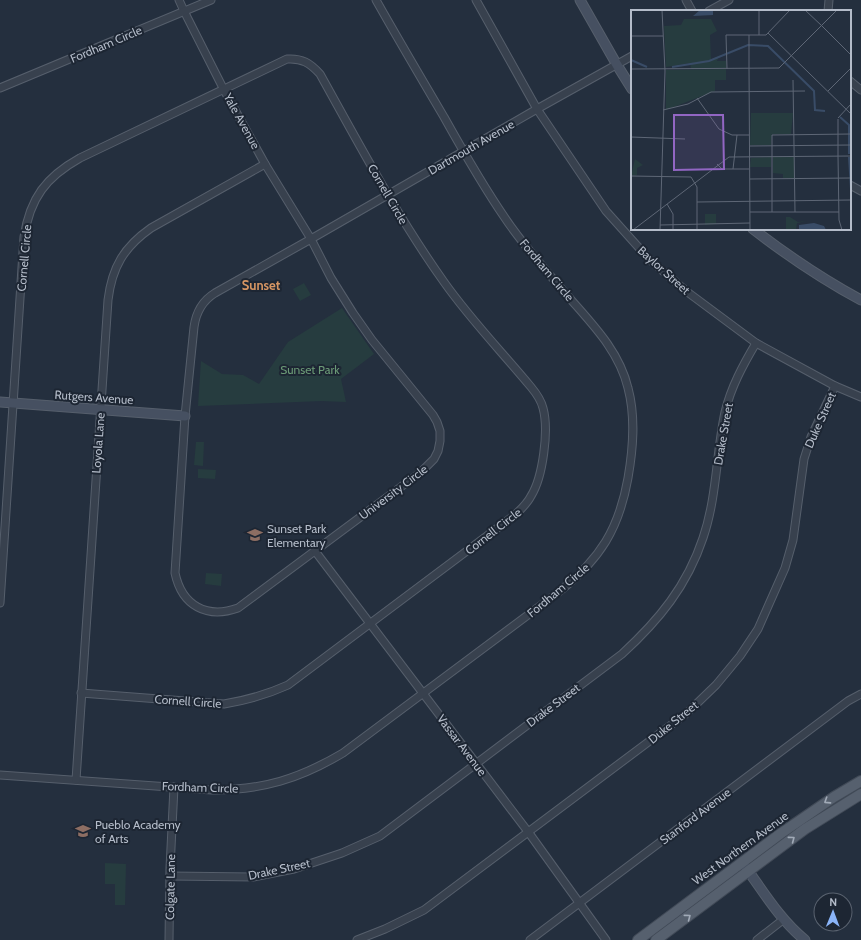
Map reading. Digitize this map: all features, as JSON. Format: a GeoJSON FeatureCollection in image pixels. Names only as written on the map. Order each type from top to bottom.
{"type":"FeatureCollection","features":[{"type":"Feature","properties":{"kind":"main road","name":"West Northern Avenue"},"geometry":{"type":"LineString","coordinates":[[638,940],[809,813],[861,781]]}},
{"type":"Feature","properties":{"kind":"main road","name":"West Northern Avenue"},"geometry":{"type":"LineString","coordinates":[[656,940],[805,829],[861,794]]}},
{"type":"Feature","properties":{"kind":"street","name":"Yale Avenue"},"geometry":{"type":"LineString","coordinates":[[179,0],[224,90],[265,164],[311,239]]}},
{"type":"Feature","properties":{"kind":"street","name":"Fordham Circle"},"geometry":{"type":"LineString","coordinates":[[0,88],[212,0]]}},
{"type":"Feature","properties":{"kind":"street","name":"Fordham Circle"},"geometry":{"type":"LineString","coordinates":[[0,775],[212,790],[250,788],[286,780],[305,773],[321,766],[343,753],[569,584],[585,570],[594,559],[613,529],[621,508],[629,469],[633,432],[631,402],[623,373],[616,358],[597,329],[521,240],[504,217],[463,151],[376,0]]}},
{"type":"Feature","properties":{"kind":"street","name":"Baylor Street"},"geometry":{"type":"LineString","coordinates":[[476,0],[537,108],[606,211],[649,259],[686,291],[756,343],[835,386],[861,397]]}},
{"type":"Feature","properties":{"kind":"street"},"geometry":{"type":"LineString","coordinates":[[580,0],[616,65],[631,88]]}},
{"type":"Feature","properties":{"kind":"street"},"geometry":{"type":"LineString","coordinates":[[686,0],[691,10]]}},
{"type":"Feature","properties":{"kind":"street"},"geometry":{"type":"LineString","coordinates":[[711,10],[729,0]]}},
{"type":"Feature","properties":{"kind":"street","name":"Dartmouth Avenue"},"geometry":{"type":"LineString","coordinates":[[311,239],[537,108],[631,57]]}},
{"type":"Feature","properties":{"kind":"street","name":"Cornell Circle"},"geometry":{"type":"LineString","coordinates":[[0,603],[24,237],[30,212],[41,188],[60,170],[80,158],[287,59],[295,58],[310,63],[320,74],[387,194],[418,245],[444,283],[476,324],[532,386],[543,408],[546,432],[541,468],[537,484],[532,496],[515,516],[288,685],[266,695],[224,704],[81,693]]}},
{"type":"Feature","properties":{"kind":"street"},"geometry":{"type":"LineString","coordinates":[[851,81],[861,90]]}},
{"type":"Feature","properties":{"kind":"street","name":"Loyola Lane"},"geometry":{"type":"LineString","coordinates":[[76,780],[100,410],[110,287],[115,270],[123,255],[137,238],[151,228],[265,164]]}},
{"type":"Feature","properties":{"kind":"street"},"geometry":{"type":"LineString","coordinates":[[851,186],[861,191]]}},
{"type":"Feature","properties":{"kind":"street"},"geometry":{"type":"LineString","coordinates":[[754,230],[830,284],[861,300]]}},
{"type":"Feature","properties":{"kind":"street","name":"University Circle"},"geometry":{"type":"LineString","coordinates":[[311,239],[331,278],[353,314],[433,415],[440,431],[440,442],[434,459],[428,465],[247,602],[238,608],[229,611],[219,613],[209,612],[200,609],[185,598],[177,583],[175,573],[185,416],[194,327],[201,305],[215,292],[311,239]]}},
{"type":"Feature","properties":{"kind":"street","name":"Drake Street"},"geometry":{"type":"LineString","coordinates":[[170,876],[253,877],[294,869],[342,854],[380,836],[475,763],[622,654],[655,622],[670,603],[691,568],[703,537],[713,497],[721,437],[729,397],[739,374],[756,343]]}},
{"type":"Feature","properties":{"kind":"street","name":"Duke Street"},"geometry":{"type":"LineString","coordinates":[[357,940],[385,929],[424,910],[687,713],[716,685],[740,656],[758,629],[785,568],[793,540],[804,459],[811,437],[835,386]]}},
{"type":"Feature","properties":{"kind":"street","name":"Rutgers Avenue"},"geometry":{"type":"LineString","coordinates":[[0,402],[185,416]]}},
{"type":"Feature","properties":{"kind":"street","name":"Vassar Avenue"},"geometry":{"type":"LineString","coordinates":[[315,551],[424,693],[606,940]]}},
{"type":"Feature","properties":{"kind":"street","name":"Stanford Avenue"},"geometry":{"type":"LineString","coordinates":[[530,940],[848,702],[861,694]]}},
{"type":"Feature","properties":{"kind":"street","name":"Colgate Lane"},"geometry":{"type":"LineString","coordinates":[[169,940],[174,787]]}},
{"type":"Feature","properties":{"kind":"street"},"geometry":{"type":"LineString","coordinates":[[742,862],[784,919],[796,933],[805,940]]}},
{"type":"Feature","properties":{"kind":"street"},"geometry":{"type":"LineString","coordinates":[[757,940],[784,919]]}},
{"type":"Feature","properties":{"kind":"green space"},"geometry":{"type":"Polygon","coordinates":[[[304,283],[311,295],[300,301],[293,289],[304,283]]]}},
{"type":"Feature","properties":{"kind":"green space","name":"Sunset Park"},"geometry":{"type":"Polygon","coordinates":[[[342,308],[374,354],[341,379],[346,402],[322,401],[198,406],[201,361],[222,374],[243,375],[259,384],[288,342],[342,308]]]}},
{"type":"Feature","properties":{"kind":"green space"},"geometry":{"type":"Polygon","coordinates":[[[196,442],[204,442],[203,466],[194,465],[196,442]]]}},
{"type":"Feature","properties":{"kind":"green space"},"geometry":{"type":"Polygon","coordinates":[[[198,469],[216,470],[215,479],[198,478],[198,469]]]}},
{"type":"Feature","properties":{"kind":"green space"},"geometry":{"type":"Polygon","coordinates":[[[206,573],[222,574],[221,586],[205,584],[206,573]]]}},
{"type":"Feature","properties":{"kind":"green space"},"geometry":{"type":"Polygon","coordinates":[[[105,863],[126,864],[125,905],[115,905],[115,884],[105,884],[105,863]]]}},
{"type":"Feature","properties":{"kind":"place","name":"Sunset Park Elementary"},"geometry":{"type":"Point","coordinates":[255,535]}},
{"type":"Feature","properties":{"kind":"place","name":"Pueblo Academy of Arts"},"geometry":{"type":"Point","coordinates":[83,831]}},
{"type":"Feature","properties":{"kind":"district","name":"Sunset"},"geometry":{"type":"Point","coordinates":[261,285]}}]}
